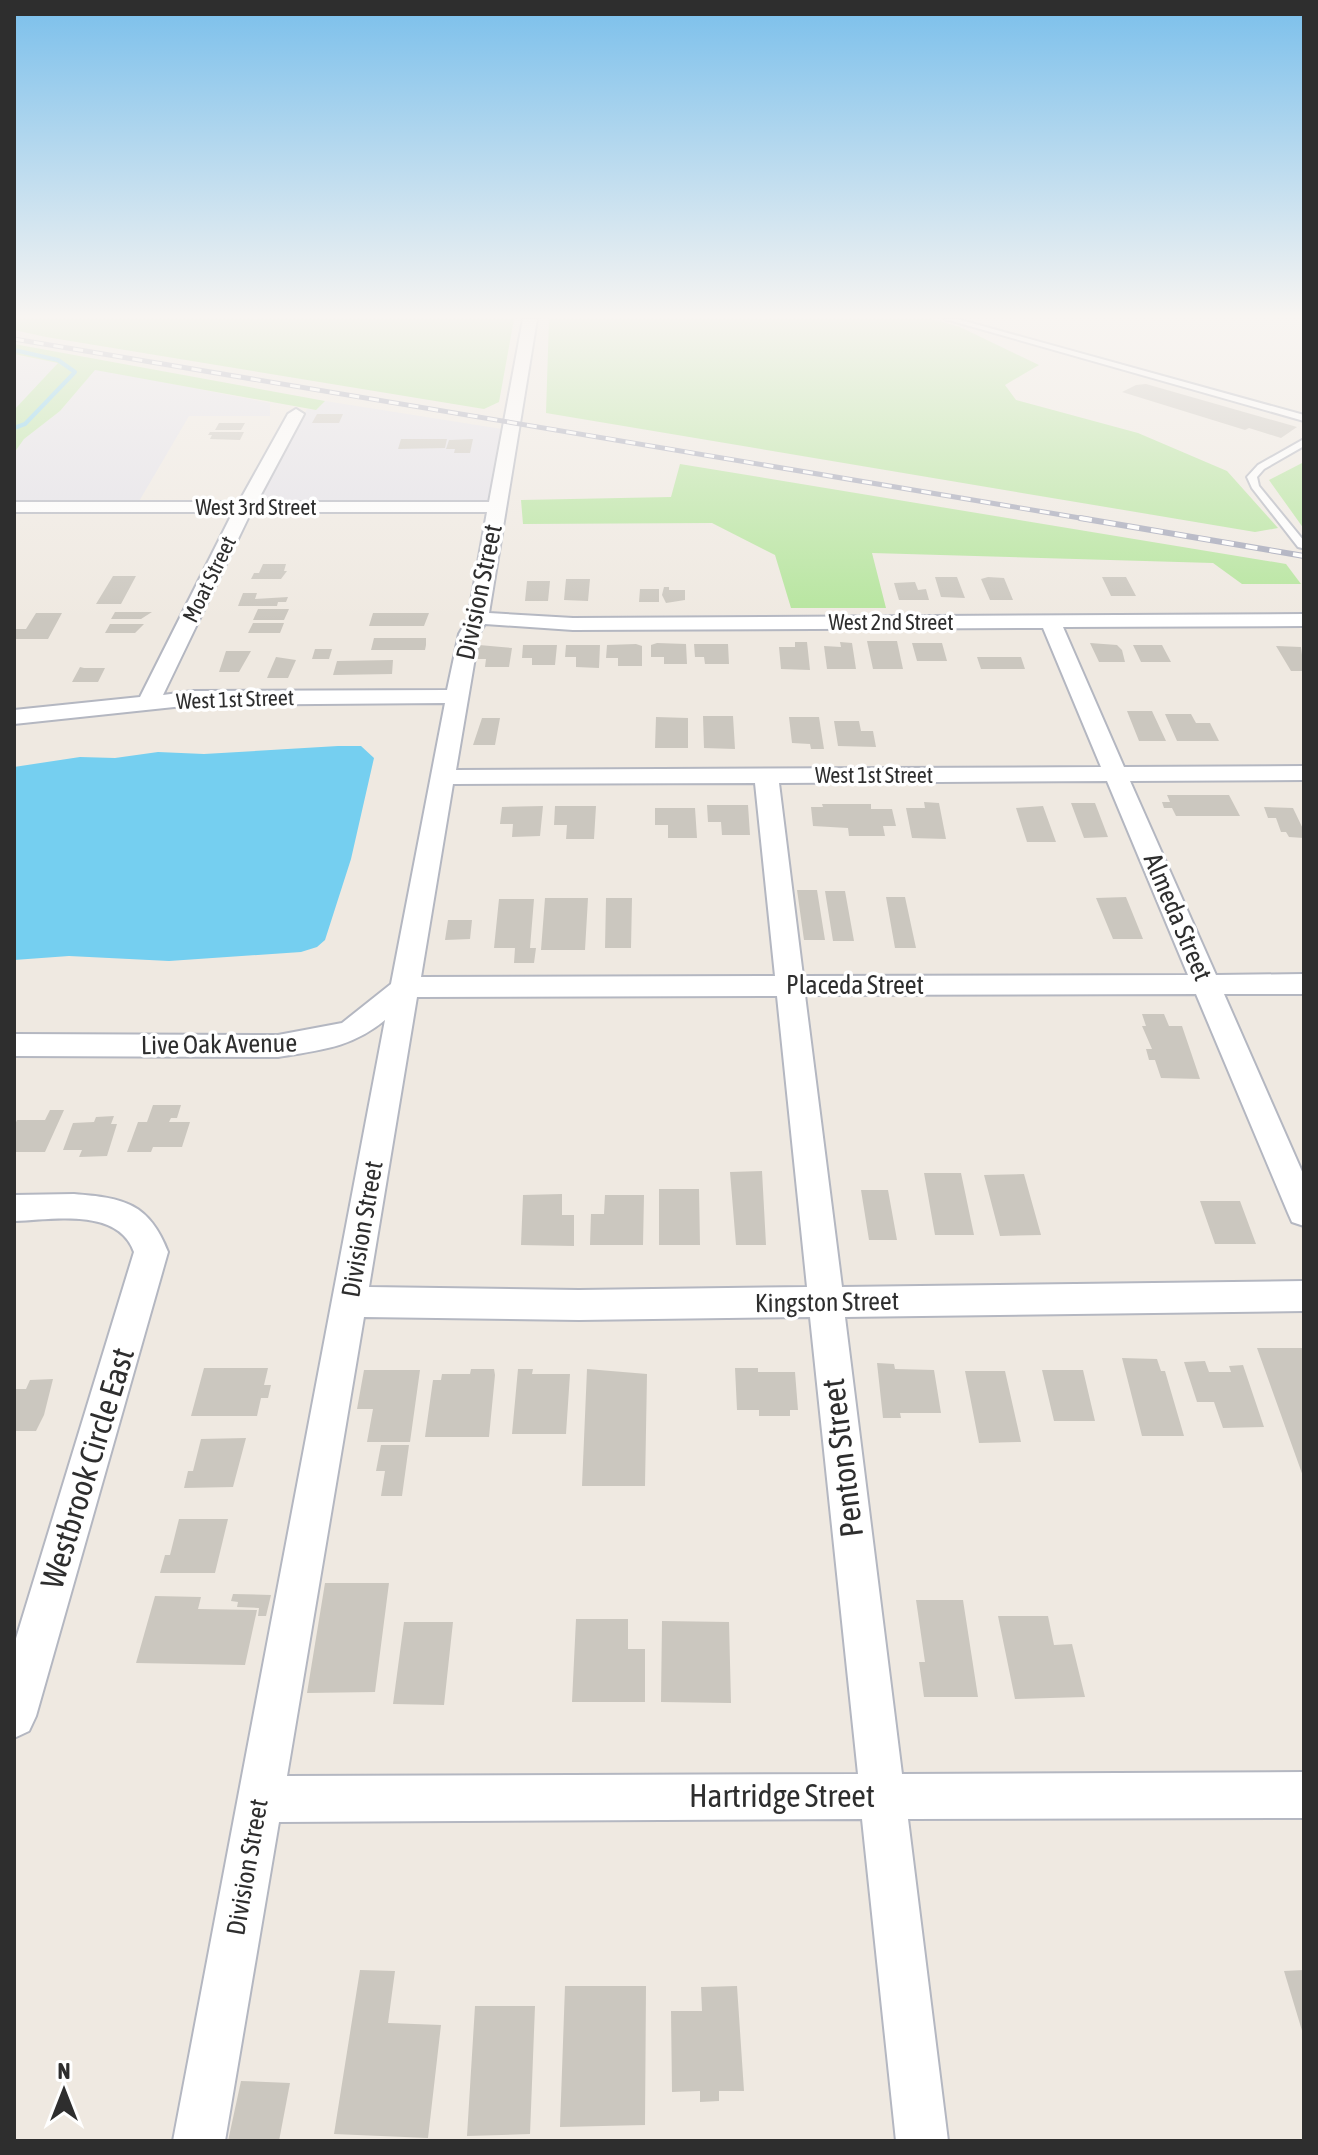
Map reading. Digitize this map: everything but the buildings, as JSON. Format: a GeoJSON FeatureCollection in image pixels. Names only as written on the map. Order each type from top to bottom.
{"type":"FeatureCollection","features":[{"type":"Feature","properties":{"kind":"street","name":"Moat Street"},"geometry":{"type":"LineString","coordinates":[[148,703],[293,420]]}},
{"type":"Feature","properties":{"kind":"street","name":"Division Street"},"geometry":{"type":"LineString","coordinates":[[199,2141],[457,696],[469,634],[478,618],[513,420]]}},
{"type":"Feature","properties":{"kind":"street","name":"West 3rd Street"},"geometry":{"type":"LineString","coordinates":[[14,507],[498,507]]}},
{"type":"Feature","properties":{"kind":"street","name":"West 2nd Street"},"geometry":{"type":"LineString","coordinates":[[478,618],[573,624],[1304,620]]}},
{"type":"Feature","properties":{"kind":"street","name":"Almeda Street"},"geometry":{"type":"LineString","coordinates":[[1050,621],[1304,1213]]}},
{"type":"Feature","properties":{"kind":"street","name":"West 1st Street"},"geometry":{"type":"LineString","coordinates":[[14,717],[227,696],[457,696]]}},
{"type":"Feature","properties":{"kind":"street","name":"West 1st Street"},"geometry":{"type":"LineString","coordinates":[[444,777],[1304,773]]}},
{"type":"Feature","properties":{"kind":"street","name":"Penton Street"},"geometry":{"type":"LineString","coordinates":[[766,775],[922,2141]]}},
{"type":"Feature","properties":{"kind":"street","name":"Placeda Street"},"geometry":{"type":"LineString","coordinates":[[407,987],[1304,984]]}},
{"type":"Feature","properties":{"kind":"street","name":"Live Oak Avenue"},"geometry":{"type":"LineString","coordinates":[[14,1045],[278,1046],[352,1031],[407,987]]}},
{"type":"Feature","properties":{"kind":"street","name":"Westbrook Circle East"},"geometry":{"type":"LineString","coordinates":[[14,1208],[97,1210],[124,1214],[149,1238],[151,1252],[14,1716]]}},
{"type":"Feature","properties":{"kind":"street","name":"Kingston Street"},"geometry":{"type":"LineString","coordinates":[[349,1302],[579,1305],[1304,1296]]}},
{"type":"Feature","properties":{"kind":"street","name":"Hartridge Street"},"geometry":{"type":"LineString","coordinates":[[259,1799],[881,1794],[1304,1795]]}},
{"type":"Feature","properties":{"kind":"lane"},"geometry":{"type":"LineString","coordinates":[[1302,545],[1255,486],[1252,477],[1261,467],[1304,442]]}},
{"type":"Feature","properties":{"kind":"shaded area"},"geometry":{"type":"Polygon","coordinates":[[[49,420],[187,420],[138,503],[14,502],[14,453],[24,439],[49,420]]]}},
{"type":"Feature","properties":{"kind":"shaded area"},"geometry":{"type":"Polygon","coordinates":[[[301,420],[442,420],[502,429],[488,503],[257,503],[301,420]]]}},
{"type":"Feature","properties":{"kind":"green space"},"geometry":{"type":"Polygon","coordinates":[[[14,420],[49,420],[24,439],[14,453],[14,420]]]}},
{"type":"Feature","properties":{"kind":"green space"},"geometry":{"type":"Polygon","coordinates":[[[585,420],[1088,420],[1138,433],[1227,471],[1278,528],[1255,532],[585,420]]]}},
{"type":"Feature","properties":{"kind":"green space"},"geometry":{"type":"Polygon","coordinates":[[[1304,462],[1304,529],[1269,480],[1304,462]]]}},
{"type":"Feature","properties":{"kind":"green space"},"geometry":{"type":"Polygon","coordinates":[[[680,464],[1286,564],[1301,584],[1242,584],[1213,563],[872,553],[886,608],[791,608],[775,555],[712,523],[523,524],[521,500],[671,497],[680,464]]]}},
{"type":"Feature","properties":{"kind":"water"},"geometry":{"type":"Polygon","coordinates":[[[361,746],[374,758],[351,859],[325,940],[317,947],[301,952],[169,961],[69,956],[14,960],[14,767],[80,757],[115,758],[158,752],[204,754],[361,746]]]}},
{"type":"Feature","properties":{"kind":"waterway"},"geometry":{"type":"LineString","coordinates":[[14,428],[29,420]]}},
{"type":"Feature","properties":{"kind":"railway"},"geometry":{"type":"LineString","coordinates":[[494,420],[1092,520]]}},
{"type":"Feature","properties":{"kind":"railway"},"geometry":{"type":"LineString","coordinates":[[1080,518],[1304,556]]}}]}
